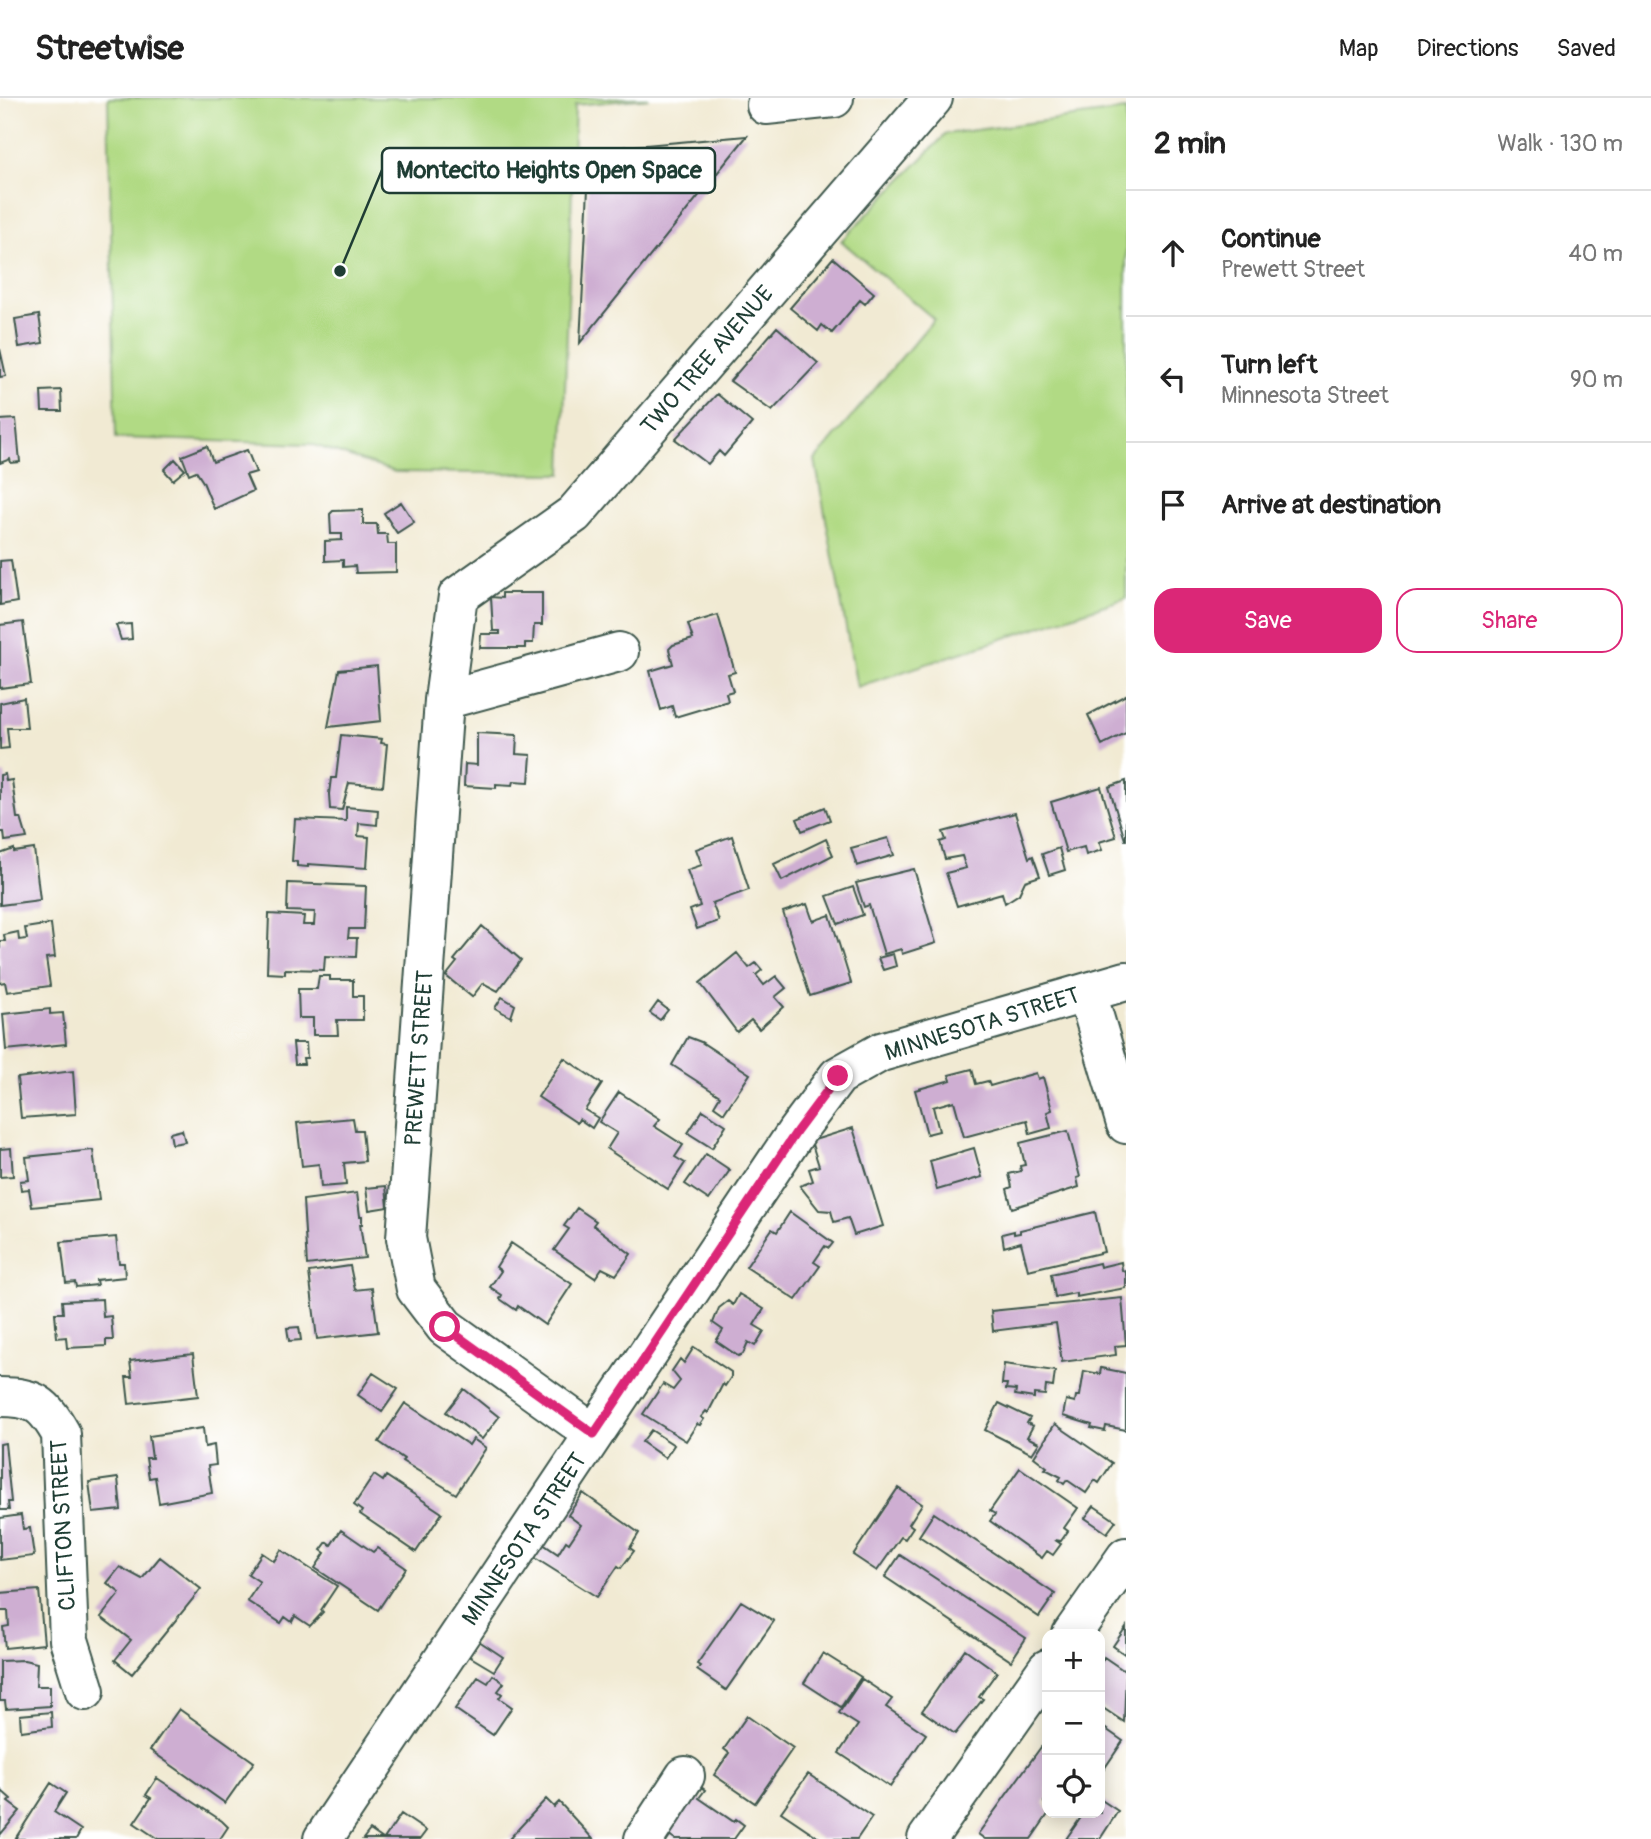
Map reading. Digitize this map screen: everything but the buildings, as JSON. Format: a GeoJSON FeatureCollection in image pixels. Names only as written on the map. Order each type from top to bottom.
{"type":"FeatureCollection","features":[{"type":"Feature","properties":{"kind":"street"},"geometry":{"type":"LineString","coordinates":[[766,105],[834,98]]}},
{"type":"Feature","properties":{"kind":"street","name":"TWO TREE AVENUE"},"geometry":{"type":"LineString","coordinates":[[458,596],[574,513],[933,98]]}},
{"type":"Feature","properties":{"kind":"street","name":"PREWETT STREET"},"geometry":{"type":"LineString","coordinates":[[458,596],[444,700],[406,1238],[416,1289],[445,1327],[594,1434]]}},
{"type":"Feature","properties":{"kind":"street"},"geometry":{"type":"LineString","coordinates":[[444,700],[619,652]]}},
{"type":"Feature","properties":{"kind":"street","name":"MINNESOTA STREET"},"geometry":{"type":"LineString","coordinates":[[323,1839],[797,1131],[838,1076],[881,1052],[1126,981]]}},
{"type":"Feature","properties":{"kind":"street"},"geometry":{"type":"LineString","coordinates":[[1087,993],[1126,1124]]}},
{"type":"Feature","properties":{"kind":"street","name":"CLIFTON STREET"},"geometry":{"type":"LineString","coordinates":[[0,1397],[24,1397],[47,1410],[61,1434],[69,1640],[85,1692]]}},
{"type":"Feature","properties":{"kind":"street"},"geometry":{"type":"LineString","coordinates":[[1076,1629],[1126,1557]]}},
{"type":"Feature","properties":{"kind":"street"},"geometry":{"type":"LineString","coordinates":[[927,1839],[1042,1676]]}},
{"type":"Feature","properties":{"kind":"street"},"geometry":{"type":"LineString","coordinates":[[644,1839],[685,1776]]}},
{"type":"Feature","properties":{"kind":"green space"},"geometry":{"type":"Polygon","coordinates":[[[108,98],[649,98],[575,105],[562,474],[395,472],[311,444],[116,438],[108,98]]]}},
{"type":"Feature","properties":{"kind":"green space"},"geometry":{"type":"Polygon","coordinates":[[[1126,110],[1126,598],[857,687],[815,460],[934,319],[841,241],[946,134],[1126,110]]]}},
{"type":"Feature","properties":{"kind":"place","name":"Montecito Heights Open Space"},"geometry":{"type":"Point","coordinates":[340,271]}},
{"type":"Feature","properties":{"kind":"route"},"geometry":{"type":"LineString","coordinates":[[445,1327],[594,1434],[797,1131],[838,1076]]}}]}
